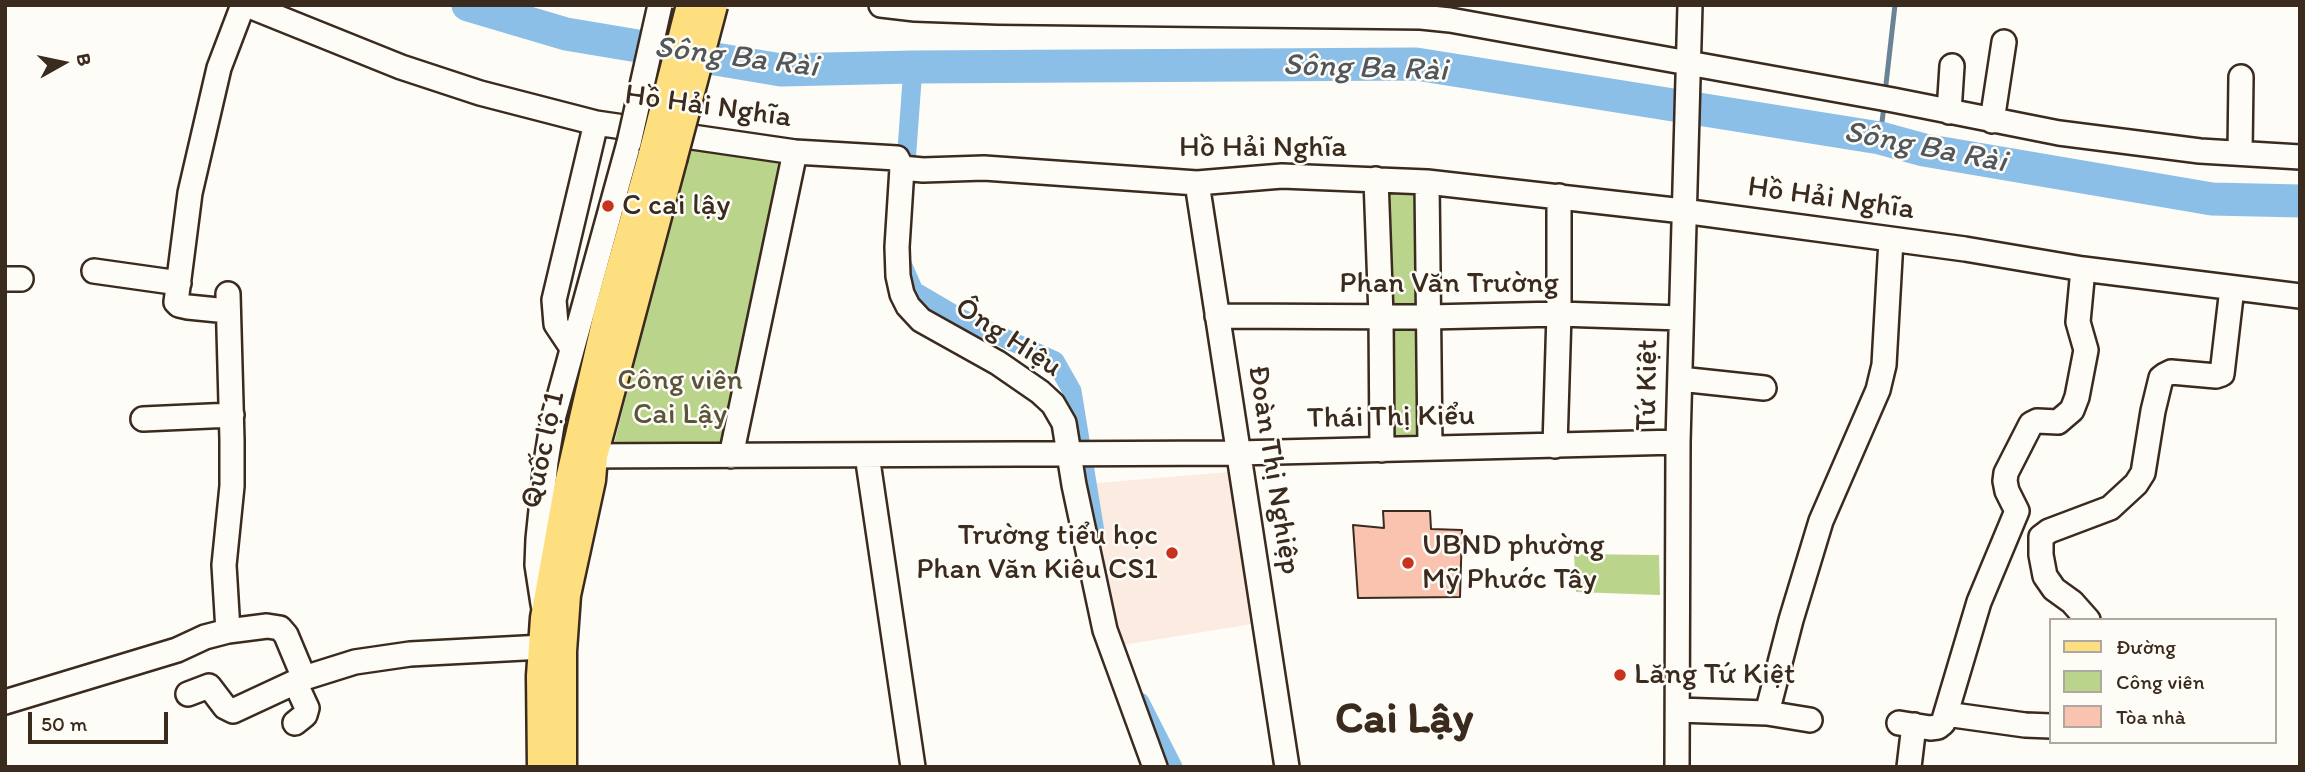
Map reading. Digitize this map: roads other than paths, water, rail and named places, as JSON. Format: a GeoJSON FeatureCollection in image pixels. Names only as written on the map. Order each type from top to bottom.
{"type":"FeatureCollection","features":[{"type":"Feature","properties":{"kind":"main road"},"geometry":{"type":"LineString","coordinates":[[652,152],[691,5]]}},
{"type":"Feature","properties":{"kind":"main road"},"geometry":{"type":"LineString","coordinates":[[652,152],[713,5]]}},
{"type":"Feature","properties":{"kind":"main road","name":"Quốc lộ 1"},"geometry":{"type":"LineString","coordinates":[[542,767],[545,618],[569,484],[585,456],[608,314],[652,152]]}},
{"type":"Feature","properties":{"kind":"main road","name":"Quốc lộ 1"},"geometry":{"type":"LineString","coordinates":[[562,767],[562,651],[566,595],[591,480],[585,456]]}},
{"type":"Feature","properties":{"kind":"street","name":"Hồ Hải Nghĩa"},"geometry":{"type":"LineString","coordinates":[[245,5],[401,67],[480,93],[596,123],[795,152],[897,158],[913,169],[984,168],[1197,183],[1282,176],[1427,182],[1683,211],[1965,249],[2083,269],[2300,296]]}},
{"type":"Feature","properties":{"kind":"street"},"geometry":{"type":"LineString","coordinates":[[228,631],[224,565],[232,486],[232,415],[228,302],[188,307],[179,305],[178,292],[190,193],[219,68],[245,5]]}},
{"type":"Feature","properties":{"kind":"street"},"geometry":{"type":"LineString","coordinates":[[545,618],[537,565],[540,506],[554,419],[572,348],[652,152],[660,5]]}},
{"type":"Feature","properties":{"kind":"street"},"geometry":{"type":"LineString","coordinates":[[881,5],[915,9],[1379,11],[1450,20],[1659,58],[1693,67],[2129,143],[2300,157]]}},
{"type":"Feature","properties":{"kind":"street","name":"Tứ Kiệt"},"geometry":{"type":"LineString","coordinates":[[1677,767],[1678,443],[1683,211],[1693,67],[1690,5]]}},
{"type":"Feature","properties":{"kind":"street"},"geometry":{"type":"LineString","coordinates":[[1693,67],[1700,5]]}},
{"type":"Feature","properties":{"kind":"street"},"geometry":{"type":"LineString","coordinates":[[1992,121],[2004,42]]}},
{"type":"Feature","properties":{"kind":"street"},"geometry":{"type":"LineString","coordinates":[[1949,112],[1952,66]]}},
{"type":"Feature","properties":{"kind":"street"},"geometry":{"type":"LineString","coordinates":[[2240,153],[2241,77]]}},
{"type":"Feature","properties":{"kind":"street"},"geometry":{"type":"LineString","coordinates":[[572,348],[555,324],[554,300],[596,123]]}},
{"type":"Feature","properties":{"kind":"street"},"geometry":{"type":"LineString","coordinates":[[731,456],[795,152]]}},
{"type":"Feature","properties":{"kind":"street","name":"Ông Hiệu"},"geometry":{"type":"LineString","coordinates":[[913,169],[897,247],[902,294],[908,306],[921,320],[998,363],[1040,392],[1053,404],[1064,423],[1105,630],[1155,767]]}},
{"type":"Feature","properties":{"kind":"street"},"geometry":{"type":"LineString","coordinates":[[1376,179],[1382,450]]}},
{"type":"Feature","properties":{"kind":"street"},"geometry":{"type":"LineString","coordinates":[[1427,182],[1430,449]]}},
{"type":"Feature","properties":{"kind":"street","name":"Đoàn Thị Nghiệp"},"geometry":{"type":"LineString","coordinates":[[1197,183],[1287,767]]}},
{"type":"Feature","properties":{"kind":"street"},"geometry":{"type":"LineString","coordinates":[[1555,446],[1559,196]]}},
{"type":"Feature","properties":{"kind":"street"},"geometry":{"type":"LineString","coordinates":[[1767,713],[1791,620],[1822,521],[1878,390],[1885,353],[1891,240]]}},
{"type":"Feature","properties":{"kind":"street"},"geometry":{"type":"LineString","coordinates":[[1909,767],[1906,724],[1938,727],[1943,723],[1979,602],[2017,511],[2007,491],[2006,473],[2031,424],[2036,421],[2058,422],[2072,410],[2077,397],[2086,350],[2078,322],[2083,269]]}},
{"type":"Feature","properties":{"kind":"street"},"geometry":{"type":"LineString","coordinates":[[94,271],[178,292]]}},
{"type":"Feature","properties":{"kind":"street"},"geometry":{"type":"LineString","coordinates":[[2086,618],[2072,602],[2054,589],[2045,576],[2040,537],[2049,531],[2110,509],[2136,484],[2143,473],[2161,378],[2171,372],[2216,376],[2222,374],[2232,288]]}},
{"type":"Feature","properties":{"kind":"street","name":"Phan Văn Trường"},"geometry":{"type":"LineString","coordinates":[[1217,316],[1429,317],[1559,314],[1681,318]]}},
{"type":"Feature","properties":{"kind":"street"},"geometry":{"type":"LineString","coordinates":[[1680,379],[1764,388]]}},
{"type":"Feature","properties":{"kind":"street"},"geometry":{"type":"LineString","coordinates":[[143,419],[232,415]]}},
{"type":"Feature","properties":{"kind":"street","name":"Thái Thị Kiểu"},"geometry":{"type":"LineString","coordinates":[[1072,454],[1678,443]]}},
{"type":"Feature","properties":{"kind":"street"},"geometry":{"type":"LineString","coordinates":[[585,456],[1072,454]]}},
{"type":"Feature","properties":{"kind":"street"},"geometry":{"type":"LineString","coordinates":[[867,455],[914,767]]}},
{"type":"Feature","properties":{"kind":"street"},"geometry":{"type":"LineString","coordinates":[[5,702],[177,650],[205,637],[267,626],[280,628],[286,635],[299,680],[307,708],[305,715],[295,723]]}},
{"type":"Feature","properties":{"kind":"street"},"geometry":{"type":"LineString","coordinates":[[188,694],[209,686],[225,707],[233,711],[299,680],[355,662],[410,653],[543,648]]}},
{"type":"Feature","properties":{"kind":"street"},"geometry":{"type":"LineString","coordinates":[[1678,710],[1767,713],[1811,720]]}},
{"type":"Feature","properties":{"kind":"street"},"geometry":{"type":"LineString","coordinates":[[1946,714],[2050,726]]}},
{"type":"Feature","properties":{"kind":"waterway","name":"Sông Ba Rài"},"geometry":{"type":"LineString","coordinates":[[468,5],[566,34],[781,70],[1416,64],[1880,138],[1924,150],[2212,199],[2300,201]]}},
{"type":"Feature","properties":{"kind":"waterway"},"geometry":{"type":"LineString","coordinates":[[1885,93],[1895,5]]}},
{"type":"Feature","properties":{"kind":"waterway"},"geometry":{"type":"LineString","coordinates":[[905,177],[913,67]]}},
{"type":"Feature","properties":{"kind":"waterway"},"geometry":{"type":"LineString","coordinates":[[1880,138],[1884,106]]}},
{"type":"Feature","properties":{"kind":"waterway"},"geometry":{"type":"LineString","coordinates":[[903,266],[914,291],[960,318],[1055,361],[1072,391],[1096,538]]}},
{"type":"Feature","properties":{"kind":"waterway"},"geometry":{"type":"LineString","coordinates":[[1140,702],[1173,767]]}},
{"type":"Feature","properties":{"kind":"place","name":"C cai lậy"},"geometry":{"type":"Point","coordinates":[608,206]}},
{"type":"Feature","properties":{"kind":"place","name":"Trường tiểu học Phan Văn Kiêu CS1"},"geometry":{"type":"Point","coordinates":[1172,553]}},
{"type":"Feature","properties":{"kind":"place","name":"UBND phường Mỹ Phước Tây"},"geometry":{"type":"Point","coordinates":[1408,563]}},
{"type":"Feature","properties":{"kind":"place","name":"Lăng Tứ Kiệt"},"geometry":{"type":"Point","coordinates":[1620,675]}},
{"type":"Feature","properties":{"kind":"district","name":"Cai Lậy"},"geometry":{"type":"Point","coordinates":[1404,721]}},
{"type":"Feature","properties":{"kind":"park label","name":"Công viên Cai Lậy"},"geometry":{"type":"Point","coordinates":[680,398]}}]}
